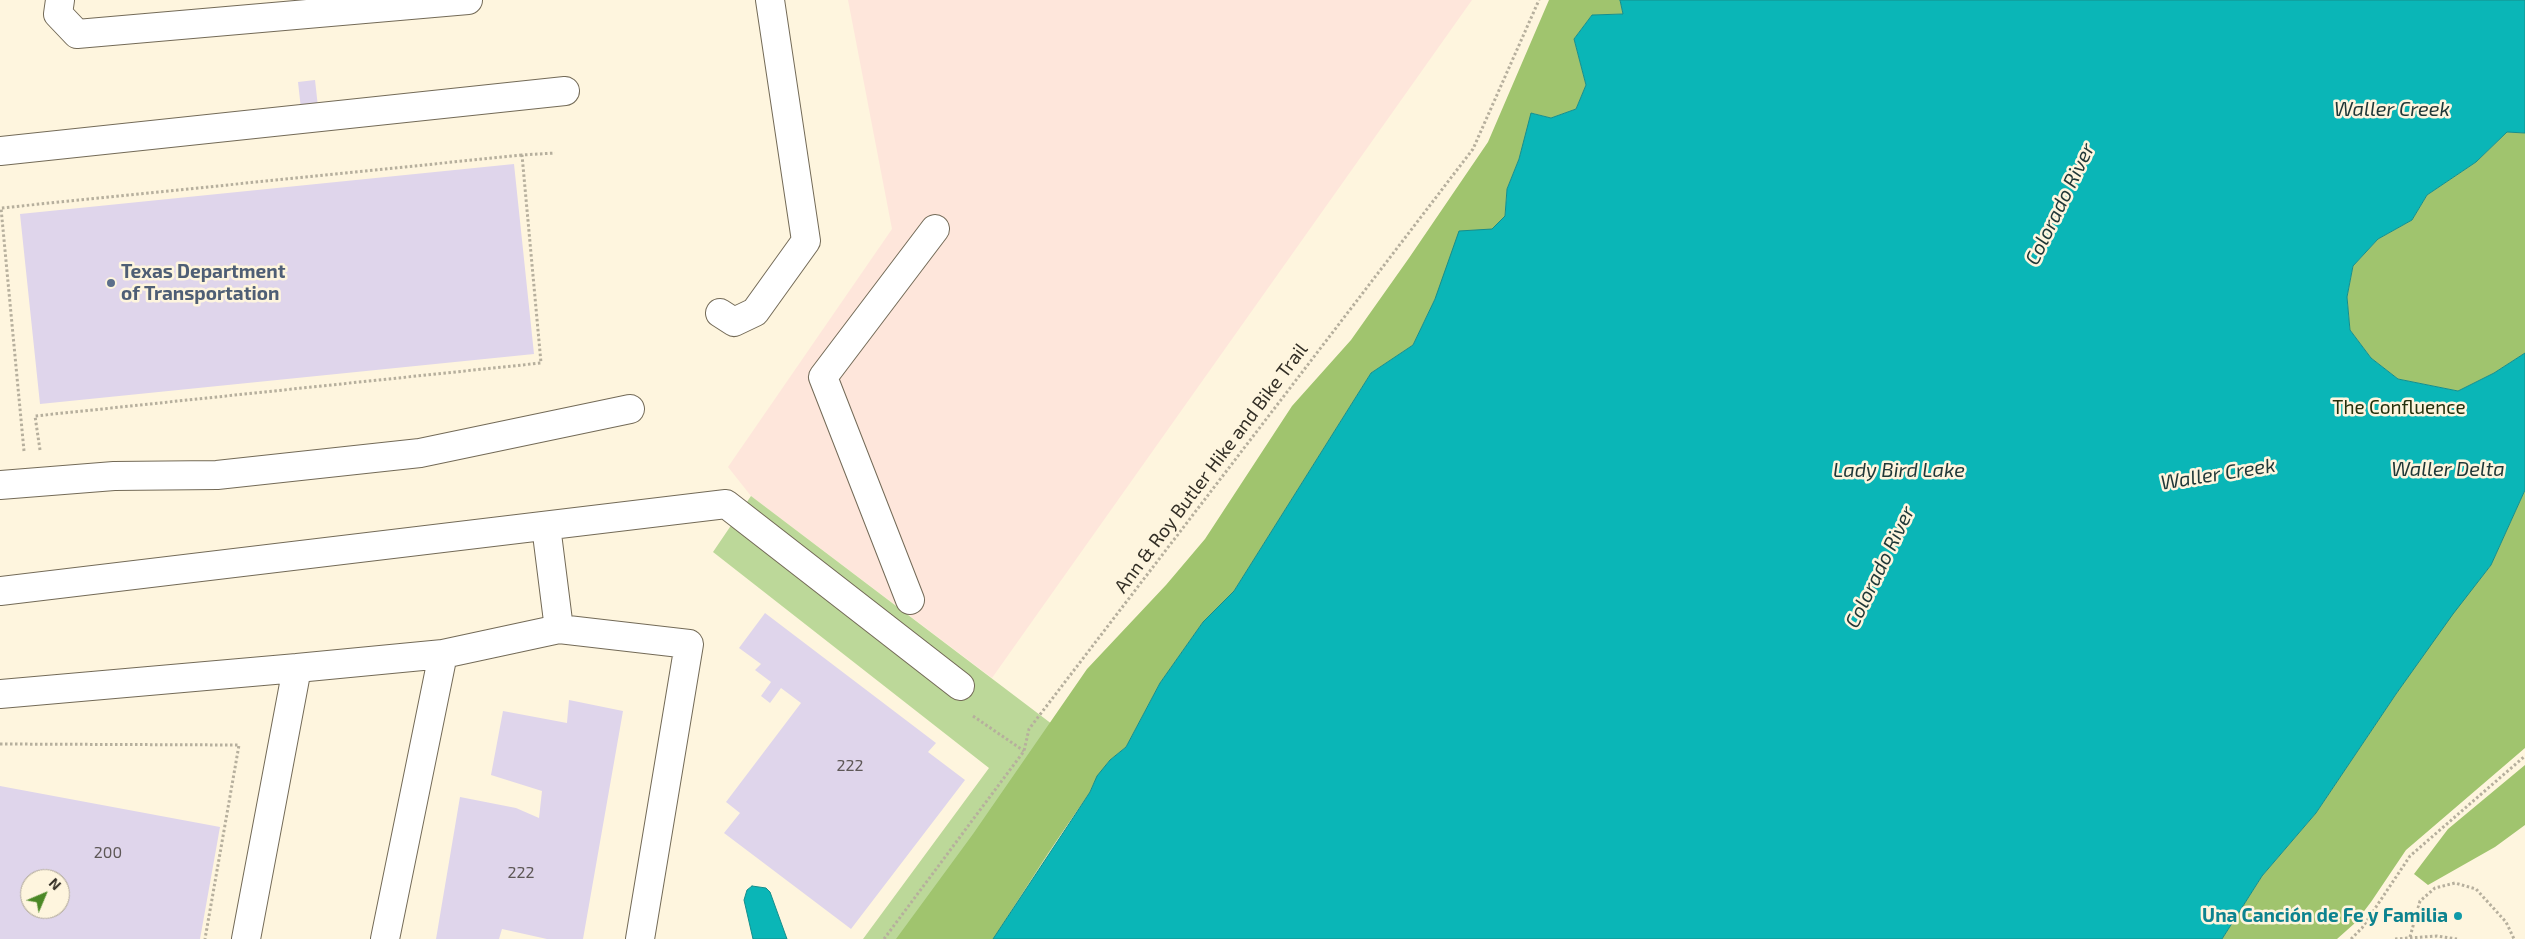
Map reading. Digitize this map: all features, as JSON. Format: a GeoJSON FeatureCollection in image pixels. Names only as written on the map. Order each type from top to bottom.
{"type":"FeatureCollection","features":[{"type":"Feature","properties":{"kind":"lane"},"geometry":{"type":"LineString","coordinates":[[60,0],[58,14],[77,34],[468,0]]}},
{"type":"Feature","properties":{"kind":"lane"},"geometry":{"type":"LineString","coordinates":[[720,313],[734,322],[755,312],[806,241],[770,0]]}},
{"type":"Feature","properties":{"kind":"lane"},"geometry":{"type":"LineString","coordinates":[[0,151],[566,91]]}},
{"type":"Feature","properties":{"kind":"lane"},"geometry":{"type":"LineString","coordinates":[[910,600],[823,377],[935,229]]}},
{"type":"Feature","properties":{"kind":"lane"},"geometry":{"type":"LineString","coordinates":[[0,485],[114,476],[217,475],[420,453],[630,409]]}},
{"type":"Feature","properties":{"kind":"lane"},"geometry":{"type":"LineString","coordinates":[[0,591],[726,504],[960,686]]}},
{"type":"Feature","properties":{"kind":"lane"},"geometry":{"type":"LineString","coordinates":[[546,526],[559,629]]}},
{"type":"Feature","properties":{"kind":"lane"},"geometry":{"type":"LineString","coordinates":[[0,694],[443,654],[559,629],[689,644],[640,939]]}},
{"type":"Feature","properties":{"kind":"lane"},"geometry":{"type":"LineString","coordinates":[[385,939],[443,654]]}},
{"type":"Feature","properties":{"kind":"lane"},"geometry":{"type":"LineString","coordinates":[[246,939],[297,668]]}},
{"type":"Feature","properties":{"kind":"path","name":"Ann & Roy Butler Hike and Bike Trail"},"geometry":{"type":"LineString","coordinates":[[884,939],[1024,751],[1029,729],[1473,149],[1539,0]]}},
{"type":"Feature","properties":{"kind":"path"},"geometry":{"type":"LineString","coordinates":[[24,452],[1,208],[555,153]]}},
{"type":"Feature","properties":{"kind":"path"},"geometry":{"type":"LineString","coordinates":[[16,453],[40,451],[35,416],[541,363],[522,155]]}},
{"type":"Feature","properties":{"kind":"path"},"geometry":{"type":"LineString","coordinates":[[969,713],[1024,751]]}},
{"type":"Feature","properties":{"kind":"path"},"geometry":{"type":"LineString","coordinates":[[0,744],[238,745],[205,939]]}},
{"type":"Feature","properties":{"kind":"path"},"geometry":{"type":"LineString","coordinates":[[2351,939],[2362,928],[2410,856],[2525,756]]}},
{"type":"Feature","properties":{"kind":"path"},"geometry":{"type":"LineString","coordinates":[[2410,937],[2420,901],[2435,888],[2455,883],[2476,889],[2506,922],[2514,939]]}},
{"type":"Feature","properties":{"kind":"path"},"geometry":{"type":"LineString","coordinates":[[2395,939],[2437,936],[2457,939]]}},
{"type":"Feature","properties":{"kind":"shaded area"},"geometry":{"type":"Polygon","coordinates":[[[848,0],[1472,0],[992,678],[751,496],[728,467],[892,229],[848,0]]]}},
{"type":"Feature","properties":{"kind":"green space"},"geometry":{"type":"Polygon","coordinates":[[[1549,0],[1620,0],[1623,14],[1592,15],[1574,39],[1586,85],[1576,109],[1551,118],[1532,113],[1519,159],[1507,189],[1505,216],[1435,299],[1413,345],[1371,373],[1234,591],[1203,622],[1160,683],[1126,747],[1110,760],[1097,776],[1090,792],[993,939],[896,939],[973,834],[1087,669],[1166,585],[1205,539],[1292,406],[1351,340],[1409,258],[1488,142],[1549,0]]]}},
{"type":"Feature","properties":{"kind":"green space"},"geometry":{"type":"Polygon","coordinates":[[[2507,132],[2525,133],[2525,353],[2494,373],[2458,391],[2398,379],[2371,358],[2350,330],[2347,297],[2353,266],[2378,239],[2412,220],[2427,195],[2476,162],[2507,132]]]}},
{"type":"Feature","properties":{"kind":"green space"},"geometry":{"type":"Polygon","coordinates":[[[2525,490],[2525,748],[2406,850],[2355,923],[2337,939],[2222,939],[2262,876],[2316,813],[2453,613],[2491,565],[2525,490]]]}},
{"type":"Feature","properties":{"kind":"green space"},"geometry":{"type":"Polygon","coordinates":[[[751,496],[1106,765],[993,939],[863,939],[989,768],[713,552],[751,496]]]}},
{"type":"Feature","properties":{"kind":"green space"},"geometry":{"type":"Polygon","coordinates":[[[2525,765],[2525,825],[2495,847],[2428,885],[2414,874],[2448,829],[2525,765]]]}},
{"type":"Feature","properties":{"kind":"water","name":"Lady Bird Lake"},"geometry":{"type":"Polygon","coordinates":[[[1620,0],[2525,0],[2525,133],[2507,132],[2476,162],[2427,195],[2412,220],[2378,239],[2353,266],[2347,297],[2350,330],[2371,358],[2398,379],[2458,391],[2494,373],[2525,353],[2525,490],[2491,565],[2453,614],[2396,694],[2316,813],[2262,876],[2222,939],[993,939],[1090,792],[1097,776],[1110,760],[1126,747],[1160,683],[1203,622],[1234,591],[1371,373],[1413,345],[1435,299],[1459,231],[1492,229],[1505,216],[1507,189],[1519,159],[1531,113],[1551,118],[1576,109],[1586,85],[1574,39],[1592,15],[1623,14],[1620,0]]]}},
{"type":"Feature","properties":{"kind":"water"},"geometry":{"type":"Polygon","coordinates":[[[752,886],[766,888],[770,892],[787,939],[753,939],[744,900],[747,890],[752,886]]]}},
{"type":"Feature","properties":{"kind":"building"},"geometry":{"type":"Polygon","coordinates":[[[315,80],[318,107],[301,109],[298,82],[315,80]]]}},
{"type":"Feature","properties":{"kind":"building"},"geometry":{"type":"Polygon","coordinates":[[[514,164],[534,354],[40,404],[20,214],[514,164]]]}},
{"type":"Feature","properties":{"kind":"building"},"geometry":{"type":"Polygon","coordinates":[[[765,613],[936,743],[928,752],[965,780],[851,929],[724,833],[740,813],[726,802],[801,703],[781,688],[770,703],[761,696],[771,682],[755,670],[761,664],[739,648],[765,613]]]}},
{"type":"Feature","properties":{"kind":"building"},"geometry":{"type":"Polygon","coordinates":[[[569,700],[623,711],[583,939],[547,939],[502,929],[499,939],[436,939],[460,797],[516,808],[539,818],[542,791],[491,775],[503,711],[567,723],[569,700]]]}},
{"type":"Feature","properties":{"kind":"building"},"geometry":{"type":"Polygon","coordinates":[[[0,786],[220,827],[200,939],[0,939],[0,786]]]}},
{"type":"Feature","properties":{"kind":"place","name":"Texas Department of Transportation"},"geometry":{"type":"Point","coordinates":[111,283]}},
{"type":"Feature","properties":{"kind":"place","name":"Una Canción de Fe y Familia"},"geometry":{"type":"Point","coordinates":[2458,916]}},
{"type":"Feature","properties":{"kind":"water label","name":"Waller Creek"},"geometry":{"type":"Point","coordinates":[2392,109]}},
{"type":"Feature","properties":{"kind":"water label","name":"Colorado River"},"geometry":{"type":"Point","coordinates":[2060,204]}},
{"type":"Feature","properties":{"kind":"water label","name":"Waller Delta"},"geometry":{"type":"Point","coordinates":[2448,469]}},
{"type":"Feature","properties":{"kind":"water label","name":"Waller Creek"},"geometry":{"type":"Point","coordinates":[2218,474]}},
{"type":"Feature","properties":{"kind":"water label","name":"Colorado River"},"geometry":{"type":"Point","coordinates":[1880,567]}},
{"type":"Feature","properties":{"kind":"park label","name":"The Confluence"},"geometry":{"type":"Point","coordinates":[2399,408]}}]}
